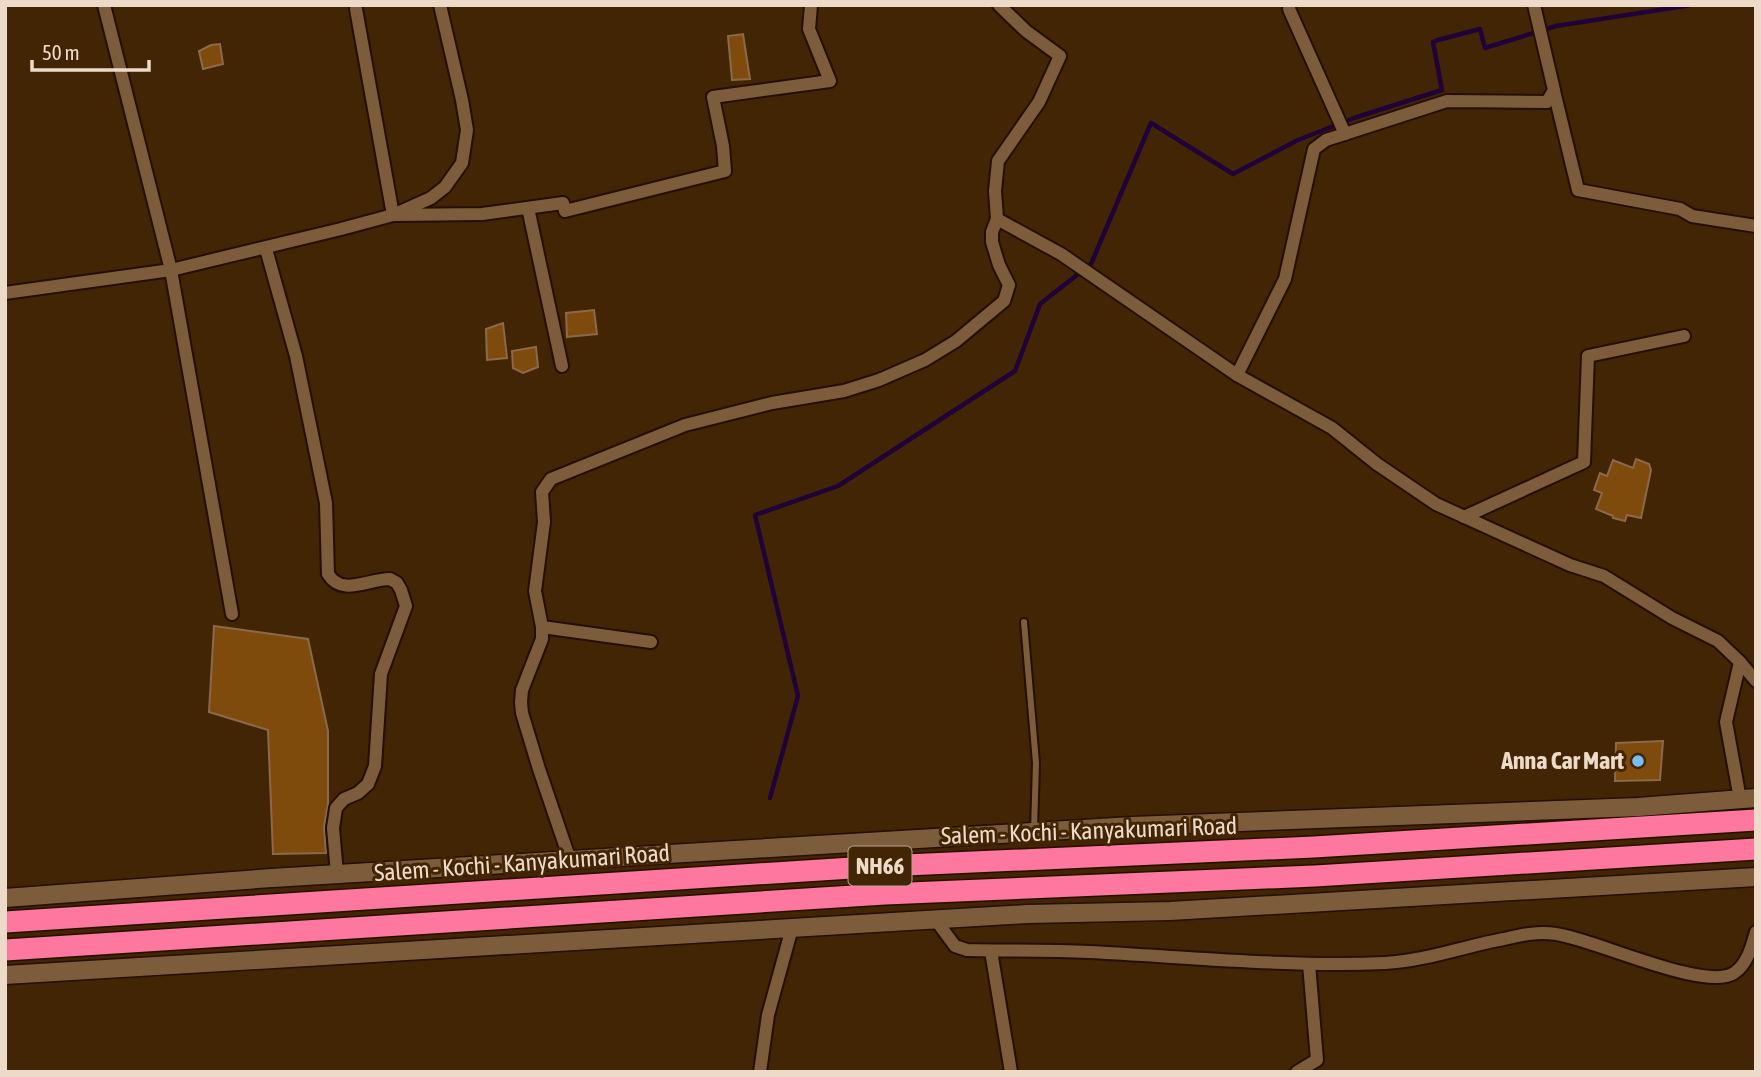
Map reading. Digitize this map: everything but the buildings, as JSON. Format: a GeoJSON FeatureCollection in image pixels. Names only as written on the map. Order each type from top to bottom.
{"type":"FeatureCollection","features":[{"type":"Feature","properties":{"kind":"highway","name":"Salem - Kochi - Kanyakumari Road"},"geometry":{"type":"LineString","coordinates":[[5,922],[883,866],[1314,848],[1756,820]]}},
{"type":"Feature","properties":{"kind":"highway","name":"NH66"},"geometry":{"type":"LineString","coordinates":[[5,950],[885,894],[1315,876],[1756,849]]}},
{"type":"Feature","properties":{"kind":"street"},"geometry":{"type":"LineString","coordinates":[[104,5],[171,271],[232,614]]}},
{"type":"Feature","properties":{"kind":"street"},"geometry":{"type":"LineString","coordinates":[[5,293],[171,271],[267,249],[393,215],[419,205],[445,187],[461,163],[467,130],[440,5]]}},
{"type":"Feature","properties":{"kind":"street"},"geometry":{"type":"LineString","coordinates":[[393,215],[482,214],[563,203],[565,211],[725,171],[713,97],[830,81],[809,29],[811,5]]}},
{"type":"Feature","properties":{"kind":"street"},"geometry":{"type":"LineString","coordinates":[[570,860],[522,713],[522,691],[542,639],[535,591],[544,522],[542,492],[551,479],[685,425],[772,403],[845,391],[879,380],[925,360],[956,341],[1004,301],[1009,285],[992,242],[996,219],[998,161],[1039,102],[1060,56],[1026,31],[999,5]]}},
{"type":"Feature","properties":{"kind":"street"},"geometry":{"type":"LineString","coordinates":[[1534,5],[1578,190],[1680,209],[1692,216],[1756,226]]}},
{"type":"Feature","properties":{"kind":"street"},"geometry":{"type":"LineString","coordinates":[[356,9],[393,215]]}},
{"type":"Feature","properties":{"kind":"street"},"geometry":{"type":"LineString","coordinates":[[1289,9],[1345,134]]}},
{"type":"Feature","properties":{"kind":"street"},"geometry":{"type":"LineString","coordinates":[[1237,375],[1286,279],[1312,151],[1322,142],[1447,101],[1546,102],[1554,90]]}},
{"type":"Feature","properties":{"kind":"street"},"geometry":{"type":"LineString","coordinates":[[528,208],[562,366]]}},
{"type":"Feature","properties":{"kind":"street"},"geometry":{"type":"LineString","coordinates":[[996,219],[1061,254],[1237,375],[1332,428],[1387,471],[1436,504],[1570,565],[1611,580],[1672,618],[1718,640],[1756,681]]}},
{"type":"Feature","properties":{"kind":"street"},"geometry":{"type":"LineString","coordinates":[[267,249],[296,356],[326,503],[328,575],[332,582],[340,586],[390,579],[397,583],[406,606],[381,674],[375,766],[368,784],[358,793],[344,799],[336,808],[333,828],[337,874]]}},
{"type":"Feature","properties":{"kind":"street"},"geometry":{"type":"LineString","coordinates":[[1464,517],[1584,461],[1588,356],[1684,336]]}},
{"type":"Feature","properties":{"kind":"street"},"geometry":{"type":"LineString","coordinates":[[542,627],[651,642]]}},
{"type":"Feature","properties":{"kind":"street"},"geometry":{"type":"LineString","coordinates":[[5,898],[337,874],[1034,832],[1637,807],[1748,798],[1726,722],[1740,662]]}},
{"type":"Feature","properties":{"kind":"street"},"geometry":{"type":"LineString","coordinates":[[5,975],[935,919],[1236,908],[1756,877]]}},
{"type":"Feature","properties":{"kind":"street"},"geometry":{"type":"LineString","coordinates":[[935,919],[955,946],[968,950],[1087,952],[1310,964],[1387,963],[1419,959],[1531,933],[1556,934],[1683,973],[1724,978],[1735,973],[1746,961],[1756,932]]}},
{"type":"Feature","properties":{"kind":"street"},"geometry":{"type":"LineString","coordinates":[[760,1072],[768,1015],[792,928]]}},
{"type":"Feature","properties":{"kind":"street"},"geometry":{"type":"LineString","coordinates":[[991,951],[1011,1072]]}},
{"type":"Feature","properties":{"kind":"street"},"geometry":{"type":"LineString","coordinates":[[1297,1072],[1317,1059],[1310,964]]}},
{"type":"Feature","properties":{"kind":"lane"},"geometry":{"type":"LineString","coordinates":[[1024,622],[1035,763],[1034,832]]}},
{"type":"Feature","properties":{"kind":"waterway"},"geometry":{"type":"LineString","coordinates":[[770,798],[798,696],[755,515],[838,486],[1015,371],[1040,304],[1091,264],[1151,123],[1233,174],[1298,140],[1354,118],[1442,90],[1433,42],[1438,40],[1480,29],[1485,48],[1556,26],[1691,5]]}},
{"type":"Feature","properties":{"kind":"place","name":"Anna Car Mart"},"geometry":{"type":"Point","coordinates":[1638,761]}}]}
